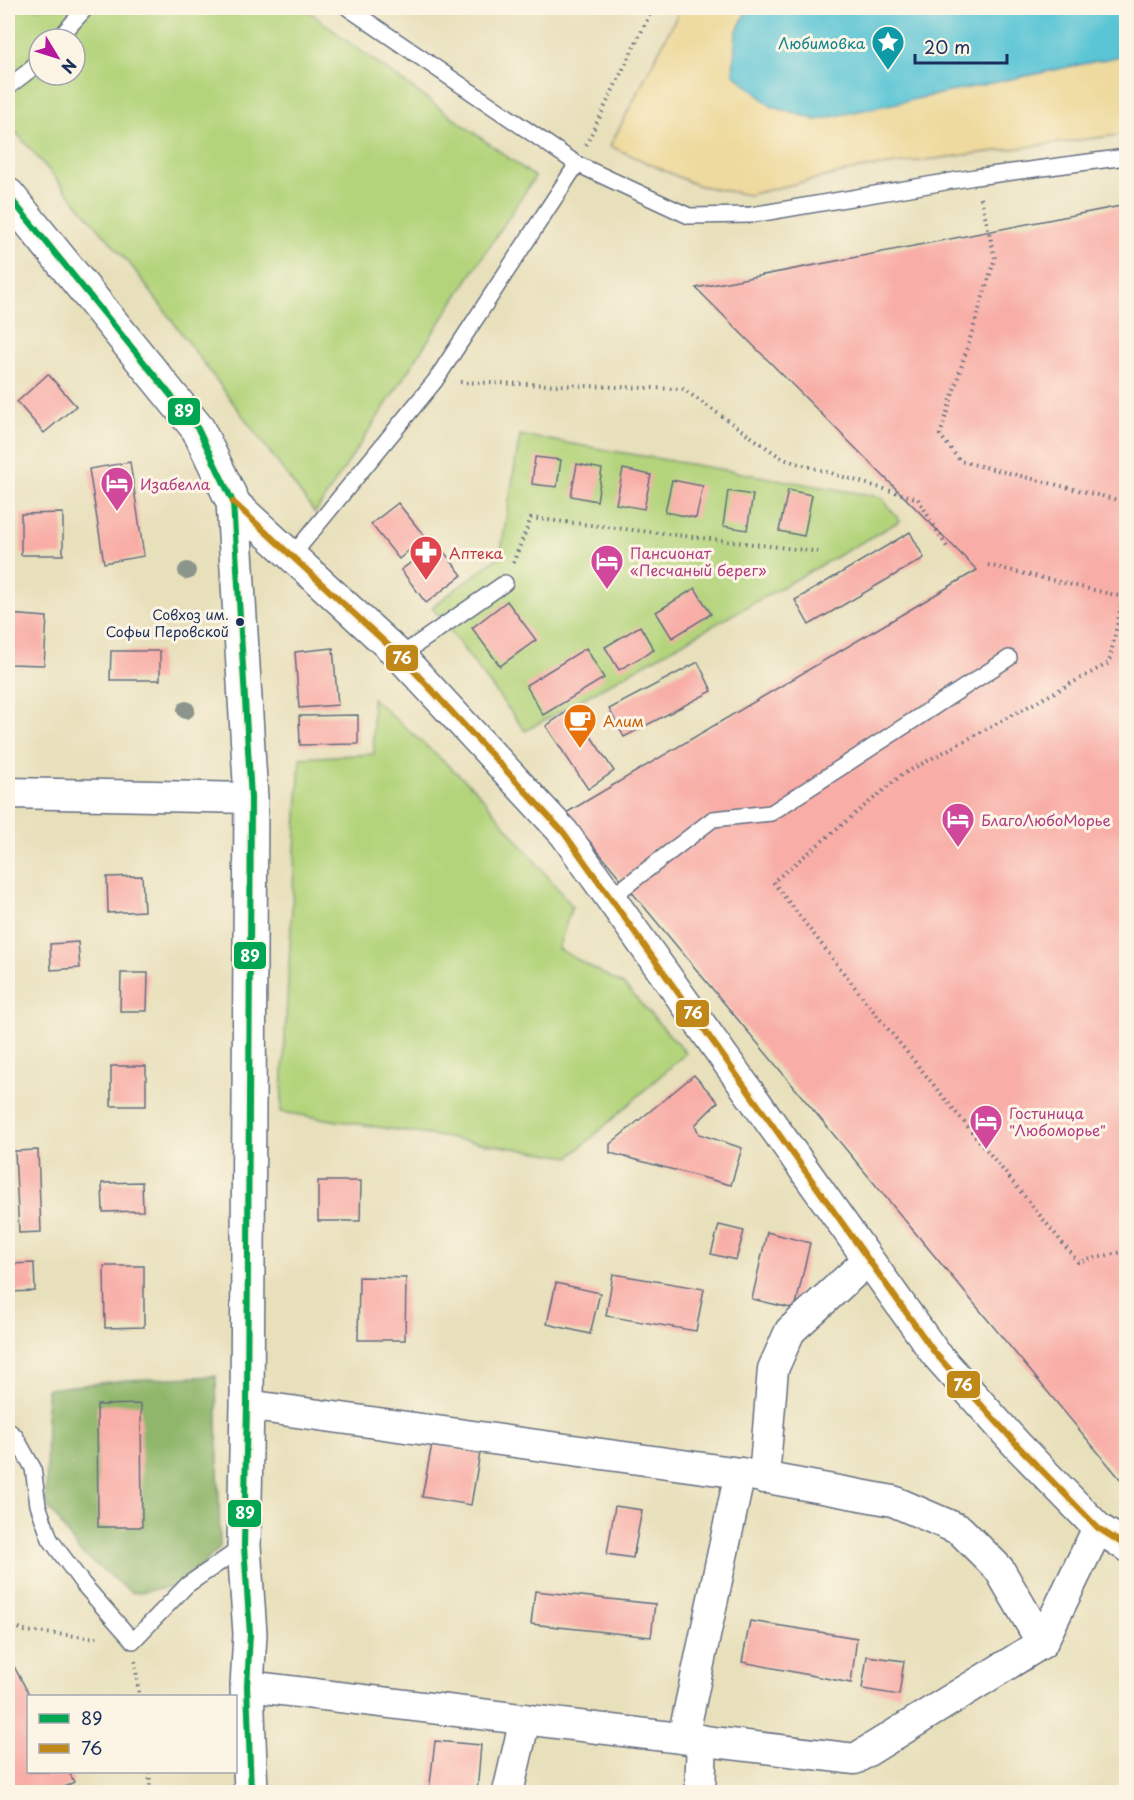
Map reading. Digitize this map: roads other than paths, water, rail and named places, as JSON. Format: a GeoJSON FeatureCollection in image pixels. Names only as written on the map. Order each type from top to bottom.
{"type":"FeatureCollection","features":[{"type":"Feature","properties":{"kind":"main road"},"geometry":{"type":"LineString","coordinates":[[8,195],[198,429],[233,502],[251,798],[244,1546],[250,1634],[247,1686],[251,1792]]}},
{"type":"Feature","properties":{"kind":"street"},"geometry":{"type":"LineString","coordinates":[[233,502],[400,656],[564,833],[935,1353],[1018,1446],[1098,1528],[1126,1546]]}},
{"type":"Feature","properties":{"kind":"street"},"geometry":{"type":"LineString","coordinates":[[8,793],[251,798]]}},
{"type":"Feature","properties":{"kind":"street"},"geometry":{"type":"LineString","coordinates":[[700,1792],[692,1739],[752,1475],[773,1369],[790,1331],[868,1260]]}},
{"type":"Feature","properties":{"kind":"street"},"geometry":{"type":"LineString","coordinates":[[247,1405],[752,1475],[893,1501],[960,1530],[999,1569],[1042,1642]]}},
{"type":"Feature","properties":{"kind":"street"},"geometry":{"type":"LineString","coordinates":[[247,1686],[855,1760],[1042,1642],[1098,1528]]}},
{"type":"Feature","properties":{"kind":"street"},"geometry":{"type":"LineString","coordinates":[[508,1792],[525,1719]]}},
{"type":"Feature","properties":{"kind":"lane"},"geometry":{"type":"LineString","coordinates":[[69,27],[86,8]]}},
{"type":"Feature","properties":{"kind":"lane"},"geometry":{"type":"LineString","coordinates":[[348,8],[577,164],[689,216],[751,215],[975,177],[1126,157]]}},
{"type":"Feature","properties":{"kind":"lane"},"geometry":{"type":"LineString","coordinates":[[8,87],[27,72]]}},
{"type":"Feature","properties":{"kind":"lane"},"geometry":{"type":"LineString","coordinates":[[291,557],[435,381],[577,164]]}},
{"type":"Feature","properties":{"kind":"lane"},"geometry":{"type":"LineString","coordinates":[[400,656],[505,583]]}},
{"type":"Feature","properties":{"kind":"lane"},"geometry":{"type":"LineString","coordinates":[[609,899],[713,819],[771,813],[1009,658]]}},
{"type":"Feature","properties":{"kind":"lane"},"geometry":{"type":"LineString","coordinates":[[8,1430],[15,1436],[33,1468],[38,1505],[50,1539],[83,1584],[133,1641],[187,1585],[244,1546]]}},
{"type":"Feature","properties":{"kind":"water"},"geometry":{"type":"Polygon","coordinates":[[[748,8],[1126,8],[1126,55],[816,120],[771,106],[733,73],[736,33],[748,8]]]}},
{"type":"Feature","properties":{"kind":"place","name":"Любимовка"},"geometry":{"type":"Point","coordinates":[888,71]}},
{"type":"Feature","properties":{"kind":"place","name":"Изабелла"},"geometry":{"type":"Point","coordinates":[117,512]}},
{"type":"Feature","properties":{"kind":"place","name":"Аптека"},"geometry":{"type":"Point","coordinates":[426,581]}},
{"type":"Feature","properties":{"kind":"place","name":"Пансионат «Песчаный берег»"},"geometry":{"type":"Point","coordinates":[607,590]}},
{"type":"Feature","properties":{"kind":"place","name":"Совхоз им. Софьи Перовской"},"geometry":{"type":"Point","coordinates":[240,622]}},
{"type":"Feature","properties":{"kind":"place","name":"Алим"},"geometry":{"type":"Point","coordinates":[580,749]}},
{"type":"Feature","properties":{"kind":"place","name":"БлагоЛюбоМорье"},"geometry":{"type":"Point","coordinates":[958,848]}},
{"type":"Feature","properties":{"kind":"place","name":"Гостиница \"Любоморье\""},"geometry":{"type":"Point","coordinates":[986,1150]}}]}
